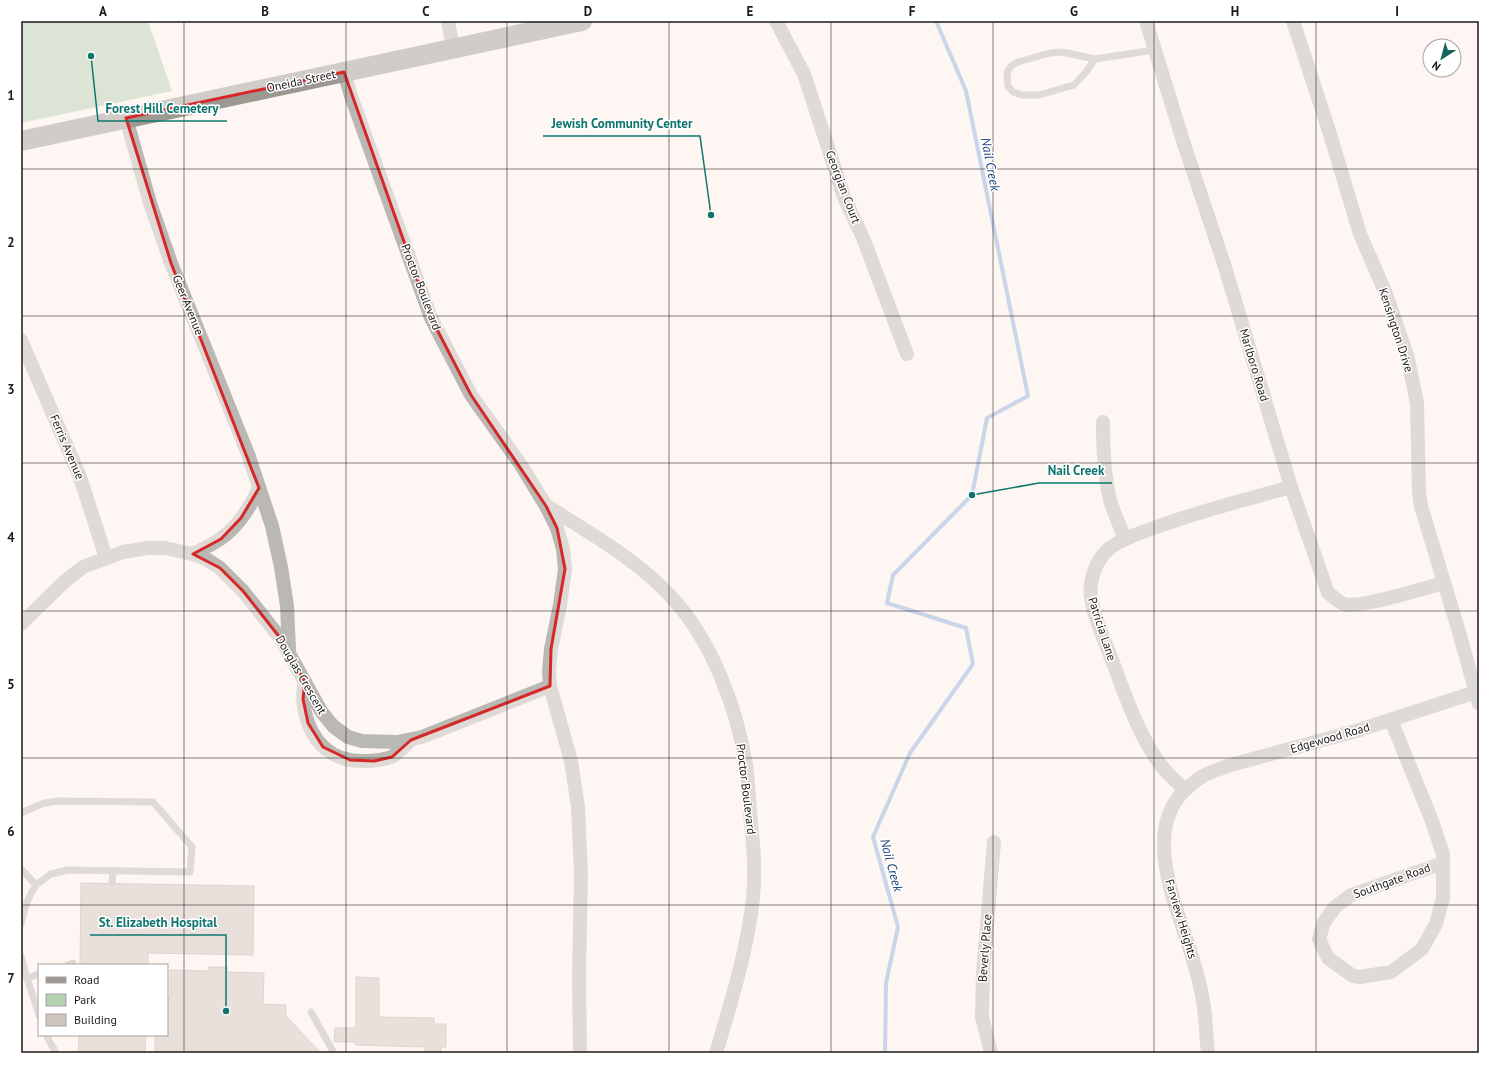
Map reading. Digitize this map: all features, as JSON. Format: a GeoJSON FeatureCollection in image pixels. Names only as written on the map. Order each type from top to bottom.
{"type":"FeatureCollection","features":[{"type":"Feature","properties":{"kind":"street"},"geometry":{"type":"LineString","coordinates":[[448,21],[453,48]]}},
{"type":"Feature","properties":{"kind":"street","name":"Oneida Street"},"geometry":{"type":"LineString","coordinates":[[21,141],[582,21]]}},
{"type":"Feature","properties":{"kind":"street","name":"Georgian Court"},"geometry":{"type":"LineString","coordinates":[[776,21],[804,74],[844,197],[863,238],[907,354]]}},
{"type":"Feature","properties":{"kind":"street","name":"Marlboro Road"},"geometry":{"type":"LineString","coordinates":[[1146,21],[1154,50],[1225,267],[1291,487],[1328,593],[1343,604],[1352,605],[1369,603],[1444,583]]}},
{"type":"Feature","properties":{"kind":"street","name":"Kensington Drive"},"geometry":{"type":"LineString","coordinates":[[1293,21],[1330,134],[1360,234],[1386,294],[1407,355],[1417,403],[1419,492],[1421,506],[1478,696]]}},
{"type":"Feature","properties":{"kind":"street","name":"Proctor Boulevard"},"geometry":{"type":"LineString","coordinates":[[344,72],[353,104],[431,318],[471,395],[521,465],[558,528],[563,549],[565,569],[560,605],[551,649],[549,671],[550,686],[571,761],[578,807],[581,874],[579,975],[580,1053]]}},
{"type":"Feature","properties":{"kind":"street","name":"Geer Avenue"},"geometry":{"type":"LineString","coordinates":[[126,118],[150,202],[171,263],[248,454],[272,526],[281,568],[290,655]]}},
{"type":"Feature","properties":{"kind":"street","name":"Ferris Avenue"},"geometry":{"type":"LineString","coordinates":[[21,340],[80,477],[106,558]]}},
{"type":"Feature","properties":{"kind":"street"},"geometry":{"type":"LineString","coordinates":[[1103,422],[1106,477],[1110,501],[1124,539]]}},
{"type":"Feature","properties":{"kind":"street","name":"Patricia Lane"},"geometry":{"type":"LineString","coordinates":[[1185,790],[1163,768],[1147,743],[1125,696],[1090,598],[1090,585],[1101,557],[1109,548],[1124,539],[1171,521],[1291,487]]}},
{"type":"Feature","properties":{"kind":"street"},"geometry":{"type":"LineString","coordinates":[[193,554],[221,539],[241,518],[254,500],[259,488]]}},
{"type":"Feature","properties":{"kind":"street","name":"Proctor Boulevard"},"geometry":{"type":"LineString","coordinates":[[546,506],[604,542],[645,572],[675,600],[710,654],[725,685],[735,716],[746,765],[754,848],[753,897],[747,937],[740,969],[716,1053]]}},
{"type":"Feature","properties":{"kind":"street","name":"Douglas Crescent"},"geometry":{"type":"LineString","coordinates":[[21,624],[64,582],[83,568],[123,552],[147,548],[165,548],[193,554],[206,559],[220,568],[243,591],[282,639],[321,711],[332,726],[348,737],[362,741],[376,742],[411,740],[550,686]]}},
{"type":"Feature","properties":{"kind":"street"},"geometry":{"type":"LineString","coordinates":[[305,682],[303,705],[308,723],[323,747],[334,755],[357,761],[384,759],[392,757],[411,740]]}},
{"type":"Feature","properties":{"kind":"street","name":"Edgewood Road"},"geometry":{"type":"LineString","coordinates":[[1185,790],[1206,774],[1227,766],[1478,696]]}},
{"type":"Feature","properties":{"kind":"street","name":"Southgate Road"},"geometry":{"type":"LineString","coordinates":[[1391,720],[1432,821],[1443,854],[1443,863],[1443,898],[1436,924],[1422,949],[1391,972],[1360,977],[1353,976],[1328,958],[1319,939],[1324,922],[1335,907],[1351,895],[1443,863]]}},
{"type":"Feature","properties":{"kind":"street","name":"Farview Heights"},"geometry":{"type":"LineString","coordinates":[[1185,790],[1170,811],[1165,824],[1163,838],[1167,874],[1194,961],[1203,1001],[1208,1053]]}},
{"type":"Feature","properties":{"kind":"street","name":"Beverly Place"},"geometry":{"type":"LineString","coordinates":[[991,1053],[982,1017],[983,973],[994,842]]}},
{"type":"Feature","properties":{"kind":"lane"},"geometry":{"type":"LineString","coordinates":[[1095,59],[1074,85],[1039,95],[1022,95],[1013,92],[1008,86],[1007,73],[1011,66],[1018,62],[1050,53],[1062,52],[1095,59],[1154,50]]}},
{"type":"Feature","properties":{"kind":"lane"},"geometry":{"type":"LineString","coordinates":[[21,813],[44,803],[59,801],[153,802],[192,847],[190,872],[59,871],[51,874],[36,885],[31,892],[21,924]]}},
{"type":"Feature","properties":{"kind":"lane"},"geometry":{"type":"LineString","coordinates":[[21,869],[36,885]]}},
{"type":"Feature","properties":{"kind":"lane"},"geometry":{"type":"LineString","coordinates":[[112,883],[113,871]]}},
{"type":"Feature","properties":{"kind":"lane"},"geometry":{"type":"LineString","coordinates":[[21,956],[38,1012]]}},
{"type":"Feature","properties":{"kind":"lane"},"geometry":{"type":"LineString","coordinates":[[27,978],[38,974]]}},
{"type":"Feature","properties":{"kind":"lane"},"geometry":{"type":"LineString","coordinates":[[311,1012],[334,1053]]}},
{"type":"Feature","properties":{"kind":"lane"},"geometry":{"type":"LineString","coordinates":[[47,1036],[56,1053]]}},
{"type":"Feature","properties":{"kind":"highlighted area"},"geometry":{"type":"Polygon","coordinates":[[[344,72],[431,318],[471,395],[546,506],[557,528],[565,569],[551,649],[550,686],[411,740],[392,757],[374,761],[350,760],[323,747],[308,723],[303,699],[305,682],[281,639],[243,591],[220,568],[193,554],[221,539],[241,518],[259,488],[171,263],[126,118],[344,72]]]}},
{"type":"Feature","properties":{"kind":"green space"},"geometry":{"type":"Polygon","coordinates":[[[21,21],[148,21],[172,91],[21,123],[21,21]]]}},
{"type":"Feature","properties":{"kind":"building"},"geometry":{"type":"Polygon","coordinates":[[[81,883],[254,886],[253,955],[148,953],[148,964],[80,964],[81,883]]]}},
{"type":"Feature","properties":{"kind":"building"},"geometry":{"type":"Polygon","coordinates":[[[209,967],[227,967],[227,972],[264,973],[263,1004],[286,1005],[286,1016],[321,1053],[155,1053],[155,1036],[168,1036],[170,970],[209,971],[209,967]]]}},
{"type":"Feature","properties":{"kind":"building"},"geometry":{"type":"Polygon","coordinates":[[[356,977],[379,978],[379,1017],[434,1018],[434,1024],[446,1024],[446,1047],[441,1047],[441,1053],[425,1053],[425,1047],[355,1045],[355,1042],[334,1042],[335,1028],[356,1028],[356,977]]]}},
{"type":"Feature","properties":{"kind":"building"},"geometry":{"type":"Polygon","coordinates":[[[79,1036],[146,1036],[145,1053],[78,1053],[79,1036]]]}},
{"type":"Feature","properties":{"kind":"waterway","name":"Nail Creek"},"geometry":{"type":"LineString","coordinates":[[885,1053],[886,983],[898,927],[873,837],[910,753],[973,664],[966,628],[887,603],[893,575],[972,495],[987,418],[1028,396],[966,91],[936,21]]}},
{"type":"Feature","properties":{"kind":"place","name":"Forest Hill Cemetery"},"geometry":{"type":"Point","coordinates":[91,56]}},
{"type":"Feature","properties":{"kind":"place","name":"Jewish Community Center"},"geometry":{"type":"Point","coordinates":[711,215]}},
{"type":"Feature","properties":{"kind":"place","name":"Nail Creek"},"geometry":{"type":"Point","coordinates":[972,495]}},
{"type":"Feature","properties":{"kind":"place","name":"St. Elizabeth Hospital"},"geometry":{"type":"Point","coordinates":[226,1011]}}]}
